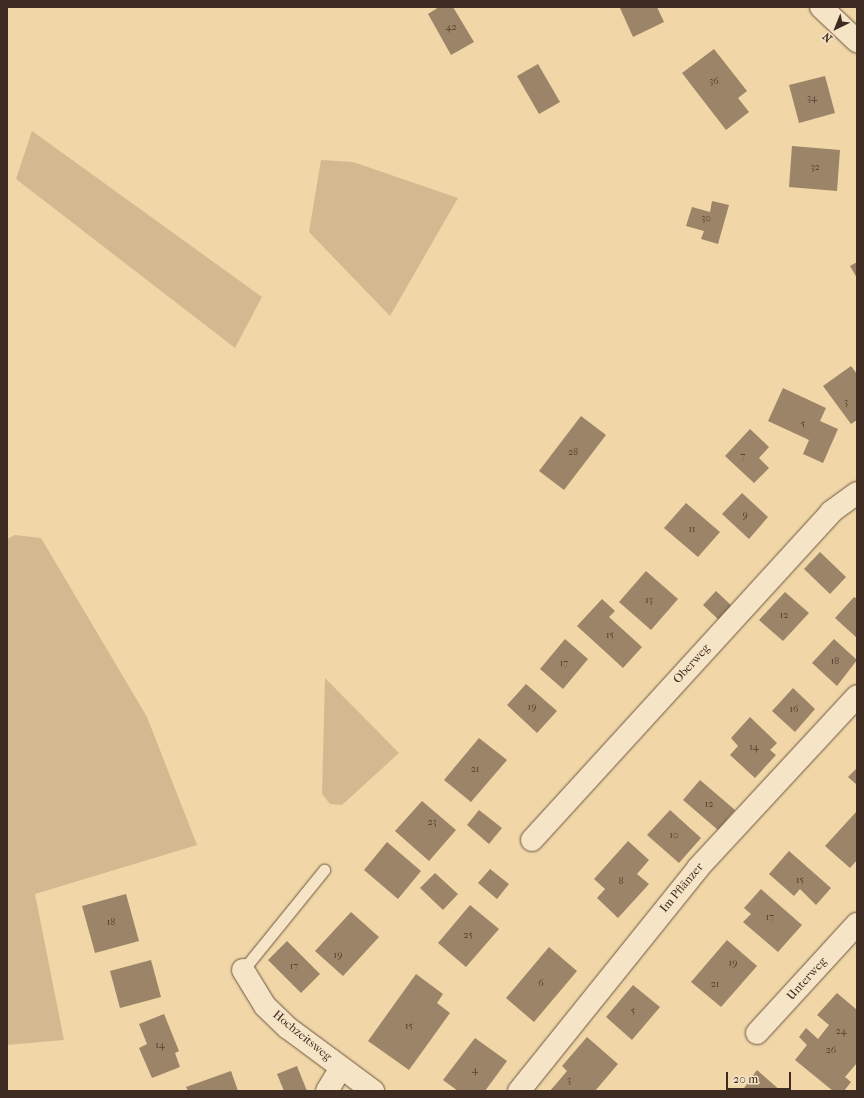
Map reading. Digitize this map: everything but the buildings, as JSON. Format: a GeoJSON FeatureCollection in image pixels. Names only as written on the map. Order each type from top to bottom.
{"type":"FeatureCollection","features":[{"type":"Feature","properties":{"kind":"street"},"geometry":{"type":"LineString","coordinates":[[821,7],[857,41]]}},
{"type":"Feature","properties":{"kind":"street","name":"Oberweg"},"geometry":{"type":"LineString","coordinates":[[532,840],[831,512],[857,493]]}},
{"type":"Feature","properties":{"kind":"street","name":"Im Pflänzer"},"geometry":{"type":"LineString","coordinates":[[519,1091],[698,868],[857,696]]}},
{"type":"Feature","properties":{"kind":"street","name":"Unterweg"},"geometry":{"type":"LineString","coordinates":[[757,1033],[857,924]]}},
{"type":"Feature","properties":{"kind":"street","name":"Hochzeitsweg"},"geometry":{"type":"LineString","coordinates":[[243,970],[265,1006],[341,1068],[373,1091]]}},
{"type":"Feature","properties":{"kind":"street"},"geometry":{"type":"LineString","coordinates":[[327,1091],[341,1068]]}},
{"type":"Feature","properties":{"kind":"lane"},"geometry":{"type":"LineString","coordinates":[[243,970],[324,870]]}},
{"type":"Feature","properties":{"kind":"shaded area"},"geometry":{"type":"Polygon","coordinates":[[[32,131],[262,297],[235,348],[16,179],[32,131]]]}},
{"type":"Feature","properties":{"kind":"shaded area"},"geometry":{"type":"Polygon","coordinates":[[[321,160],[353,162],[458,198],[390,316],[309,232],[321,160]]]}},
{"type":"Feature","properties":{"kind":"shaded area"},"geometry":{"type":"Polygon","coordinates":[[[15,535],[41,538],[147,717],[197,845],[35,894],[64,1040],[7,1045],[7,539],[15,535]]]}},
{"type":"Feature","properties":{"kind":"shaded area"},"geometry":{"type":"Polygon","coordinates":[[[325,678],[399,753],[342,805],[330,804],[322,794],[325,678]]]}}]}
